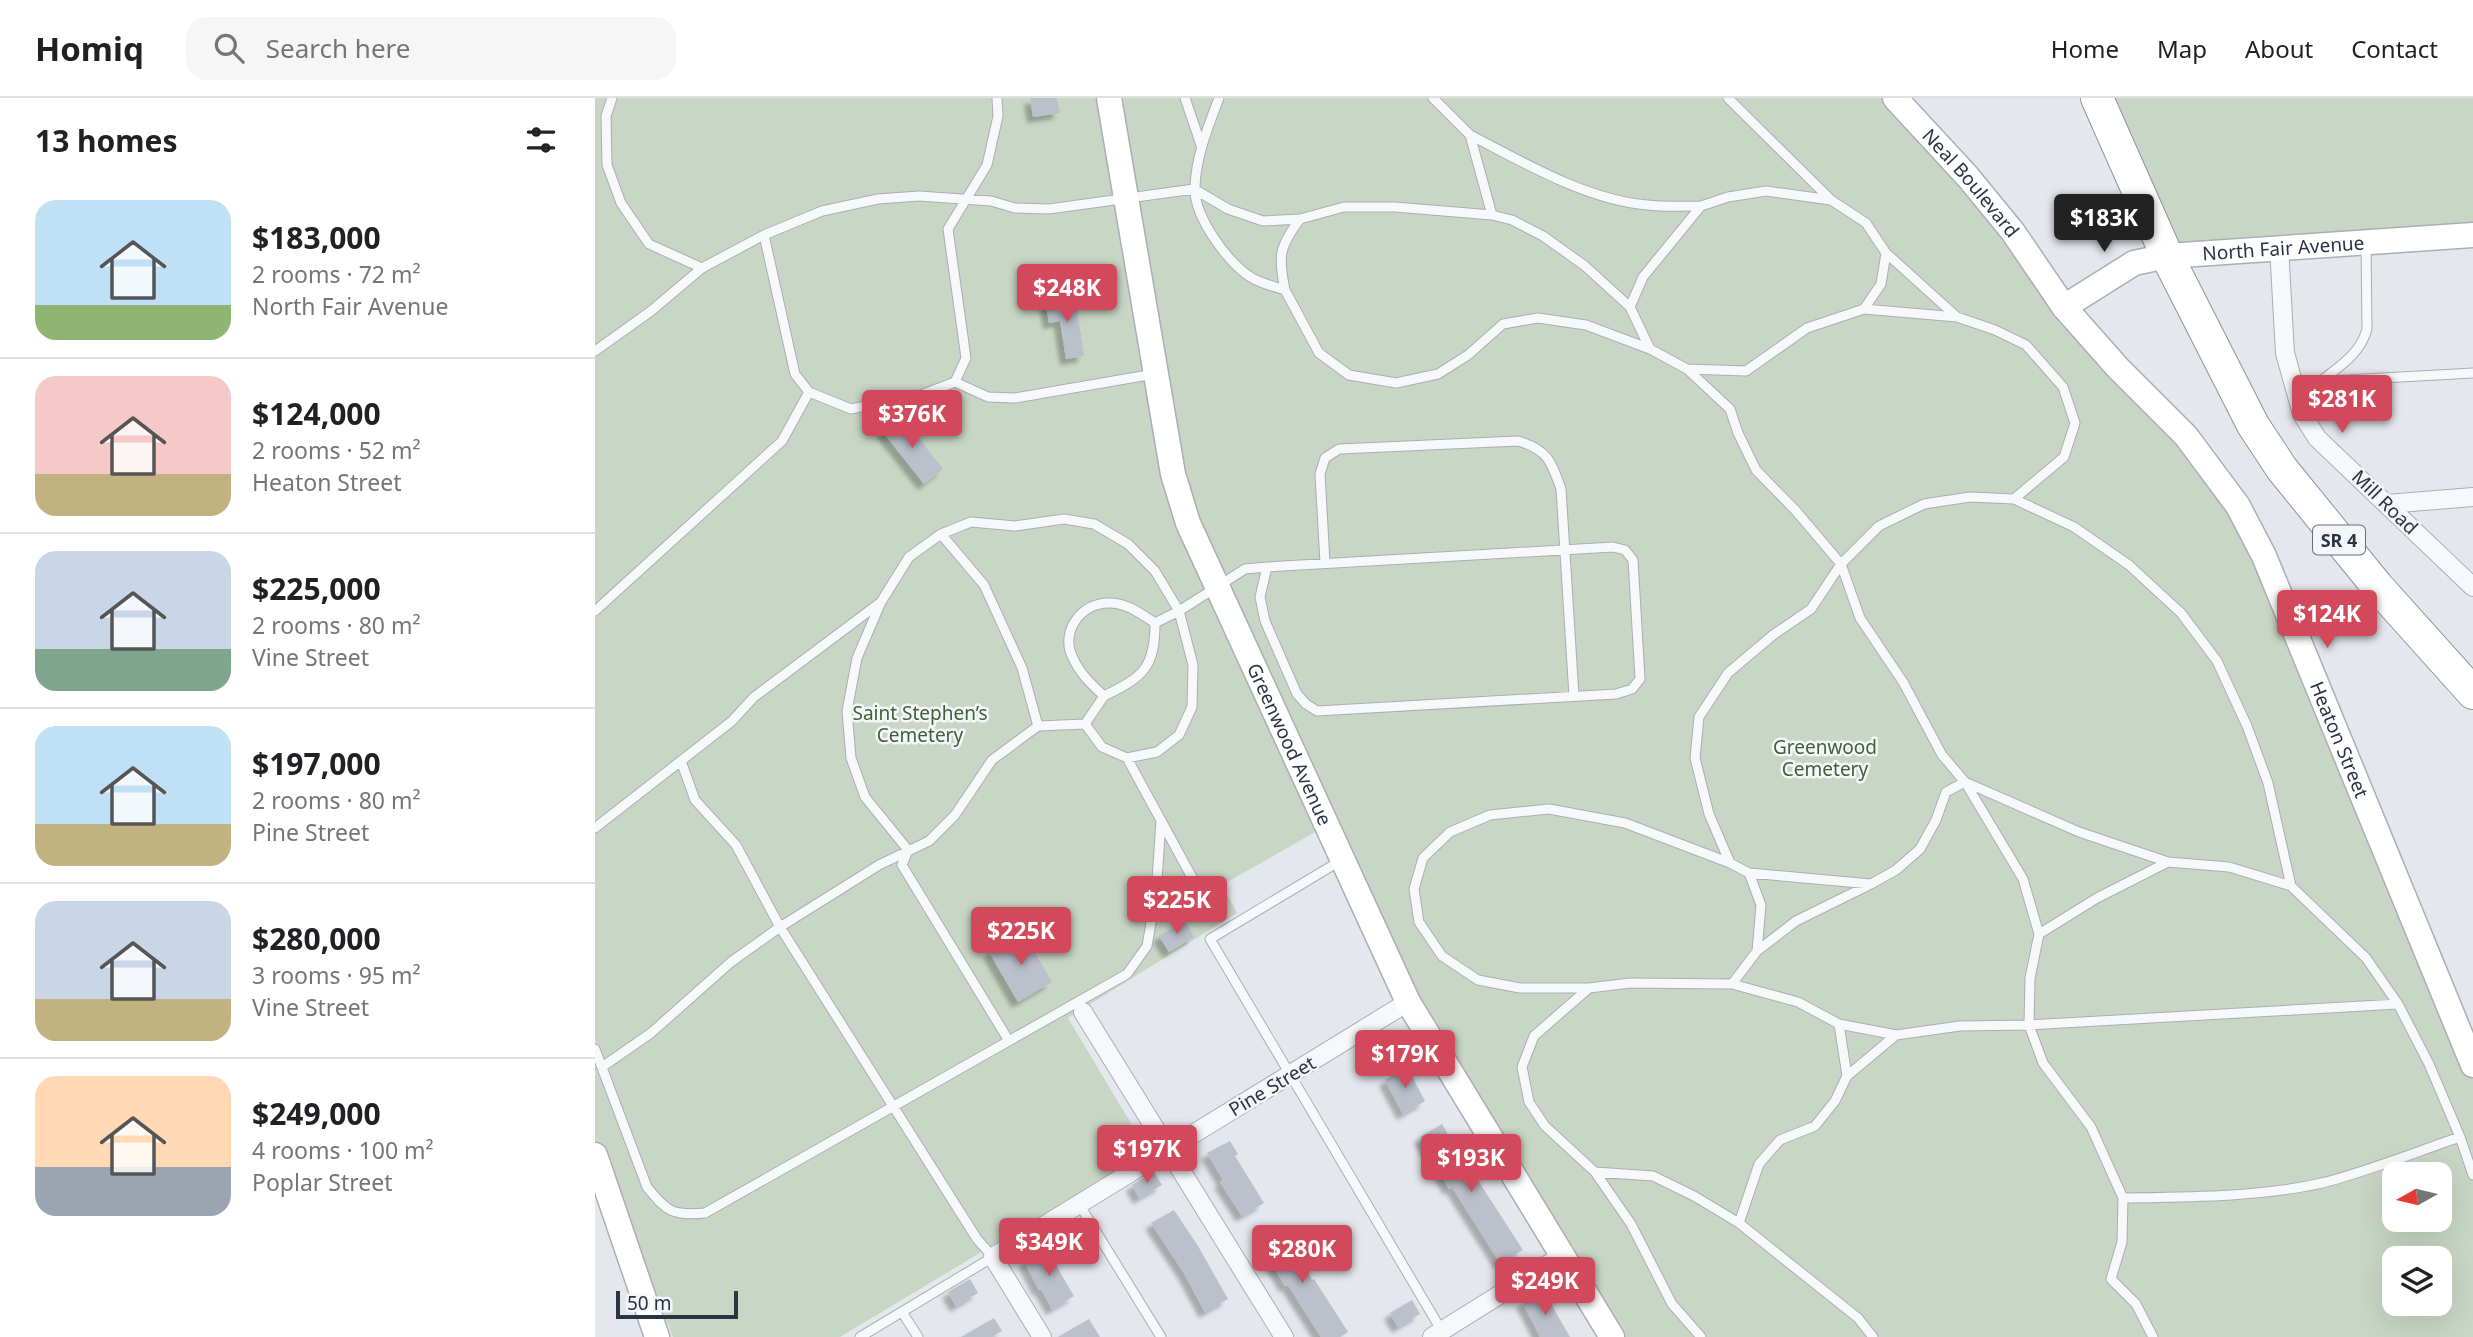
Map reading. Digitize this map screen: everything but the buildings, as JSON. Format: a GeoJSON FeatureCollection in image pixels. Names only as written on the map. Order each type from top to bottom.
{"type":"FeatureCollection","features":[{"type":"Feature","properties":{"kind":"highway","name":"SR 4"},"geometry":{"type":"LineString","coordinates":[[2097,98],[2167,256],[2253,425],[2282,469],[2377,586],[2472,693]]}},
{"type":"Feature","properties":{"kind":"street","name":"Greenwood Avenue"},"geometry":{"type":"LineString","coordinates":[[1109,98],[1173,474],[1188,523],[1408,1002],[1612,1337]]}},
{"type":"Feature","properties":{"kind":"street","name":"Neal Boulevard"},"geometry":{"type":"LineString","coordinates":[[1900,99],[2013,232],[2064,307]]}},
{"type":"Feature","properties":{"kind":"street","name":"North Fair Avenue"},"geometry":{"type":"LineString","coordinates":[[2064,307],[2134,262],[2167,256],[2473,235]]}},
{"type":"Feature","properties":{"kind":"street","name":"Mill Road"},"geometry":{"type":"LineString","coordinates":[[2279,247],[2285,354],[2302,414],[2317,438],[2473,587]]}},
{"type":"Feature","properties":{"kind":"street","name":"Heaton Street"},"geometry":{"type":"LineString","coordinates":[[2064,307],[2118,368],[2186,436],[2238,506],[2264,556],[2473,1065]]}},
{"type":"Feature","properties":{"kind":"street"},"geometry":{"type":"LineString","coordinates":[[2387,504],[2473,497]]}},
{"type":"Feature","properties":{"kind":"street","name":"Pine Street"},"geometry":{"type":"LineString","coordinates":[[993,1257],[1408,1002]]}},
{"type":"Feature","properties":{"kind":"street"},"geometry":{"type":"LineString","coordinates":[[1083,1012],[1284,1337]]}},
{"type":"Feature","properties":{"kind":"street"},"geometry":{"type":"LineString","coordinates":[[595,1156],[657,1337]]}},
{"type":"Feature","properties":{"kind":"street"},"geometry":{"type":"LineString","coordinates":[[1440,1335],[1563,1255]]}},
{"type":"Feature","properties":{"kind":"street"},"geometry":{"type":"LineString","coordinates":[[993,1257],[1036,1335]]}},
{"type":"Feature","properties":{"kind":"lane"},"geometry":{"type":"LineString","coordinates":[[612,98],[606,116],[607,165],[621,204],[649,244],[702,268]]}},
{"type":"Feature","properties":{"kind":"lane"},"geometry":{"type":"LineString","coordinates":[[764,235],[795,374],[809,392],[851,409],[921,395],[955,382],[966,358],[948,229],[987,165],[997,116],[997,98]]}},
{"type":"Feature","properties":{"kind":"lane"},"geometry":{"type":"LineString","coordinates":[[1185,98],[1201,145]]}},
{"type":"Feature","properties":{"kind":"lane"},"geometry":{"type":"LineString","coordinates":[[1219,98],[1201,145],[1194,189],[1200,215],[1220,247],[1252,278],[1285,290]]}},
{"type":"Feature","properties":{"kind":"lane"},"geometry":{"type":"LineString","coordinates":[[1433,98],[1470,135],[1539,171],[1602,196],[1645,205],[1701,206],[1728,197],[1766,191],[1831,200]]}},
{"type":"Feature","properties":{"kind":"lane"},"geometry":{"type":"LineString","coordinates":[[1728,98],[1831,200],[1866,223],[1886,253],[1957,317]]}},
{"type":"Feature","properties":{"kind":"lane"},"geometry":{"type":"LineString","coordinates":[[1470,135],[1492,215]]}},
{"type":"Feature","properties":{"kind":"lane"},"geometry":{"type":"LineString","coordinates":[[595,352],[651,311],[702,268],[764,235],[822,211],[878,199],[919,196],[991,201],[1015,208],[1049,209],[1194,189],[1228,209],[1263,221],[1300,219],[1344,207],[1395,207],[1492,215],[1512,220],[1543,236],[1585,266],[1630,307],[1650,349]]}},
{"type":"Feature","properties":{"kind":"lane"},"geometry":{"type":"LineString","coordinates":[[1630,307],[1643,277],[1701,206]]}},
{"type":"Feature","properties":{"kind":"lane"},"geometry":{"type":"LineString","coordinates":[[1300,219],[1283,242],[1280,267],[1285,290],[1319,353],[1349,375],[1395,383],[1438,374],[1468,355],[1503,324],[1538,318],[1586,325],[1650,349],[1687,369],[1730,409],[1756,470],[1796,511],[1841,564],[1860,618],[1903,682],[1942,755],[1965,782],[2023,879],[2039,934],[2030,978],[2029,1025],[2043,1063],[2091,1127],[2123,1198],[2122,1242],[2111,1279],[2136,1304],[2153,1337]]}},
{"type":"Feature","properties":{"kind":"lane"},"geometry":{"type":"LineString","coordinates":[[2319,382],[2364,341],[2367,329],[2366,242]]}},
{"type":"Feature","properties":{"kind":"lane"},"geometry":{"type":"LineString","coordinates":[[1864,309],[1881,284],[1886,253]]}},
{"type":"Feature","properties":{"kind":"lane"},"geometry":{"type":"LineString","coordinates":[[1687,369],[1746,371],[1807,328],[1864,309],[1957,317],[1995,330],[2026,345],[2063,387],[2075,423],[2064,457],[2014,499]]}},
{"type":"Feature","properties":{"kind":"lane"},"geometry":{"type":"LineString","coordinates":[[595,340],[604,345]]}},
{"type":"Feature","properties":{"kind":"lane"},"geometry":{"type":"LineString","coordinates":[[2292,383],[2473,373]]}},
{"type":"Feature","properties":{"kind":"lane"},"geometry":{"type":"LineString","coordinates":[[955,382],[988,397],[1015,398],[1156,374]]}},
{"type":"Feature","properties":{"kind":"lane"},"geometry":{"type":"LineString","coordinates":[[595,611],[782,442],[809,392]]}},
{"type":"Feature","properties":{"kind":"lane"},"geometry":{"type":"LineString","coordinates":[[1325,563],[1320,474],[1325,458],[1339,449],[1518,441],[1536,447],[1551,461],[1561,489],[1574,696]]}},
{"type":"Feature","properties":{"kind":"lane"},"geometry":{"type":"LineString","coordinates":[[1730,863],[1709,814],[1695,758],[1699,717],[1728,673],[1773,635],[1811,609],[1841,564],[1879,527],[1924,505],[1970,497],[2014,499],[2074,527],[2129,565],[2181,613],[2217,661],[2247,726],[2268,783],[2291,886]]}},
{"type":"Feature","properties":{"kind":"lane"},"geometry":{"type":"LineString","coordinates":[[908,850],[865,797],[851,758],[847,711],[857,658],[881,602],[909,557],[941,534],[971,522],[1015,526],[1064,519],[1094,524],[1128,544],[1155,571],[1179,611],[1193,665],[1192,707],[1179,735],[1157,752],[1127,758],[1102,747],[1085,724]]}},
{"type":"Feature","properties":{"kind":"lane"},"geometry":{"type":"LineString","coordinates":[[941,534],[984,584],[1022,668],[1038,726]]}},
{"type":"Feature","properties":{"kind":"lane"},"geometry":{"type":"LineString","coordinates":[[1155,623],[1245,569],[1267,567],[1325,563],[1613,547],[1625,550],[1633,560],[1640,679],[1632,689],[1616,694],[1317,711],[1297,694],[1265,621],[1260,597],[1267,567]]}},
{"type":"Feature","properties":{"kind":"lane"},"geometry":{"type":"LineString","coordinates":[[595,828],[732,721],[754,697],[881,602]]}},
{"type":"Feature","properties":{"kind":"lane"},"geometry":{"type":"LineString","coordinates":[[1104,696],[1084,676],[1071,656],[1068,636],[1075,619],[1090,606],[1110,602],[1130,607],[1155,623]]}},
{"type":"Feature","properties":{"kind":"lane"},"geometry":{"type":"LineString","coordinates":[[1085,724],[1104,696],[1128,685],[1146,668],[1155,649],[1155,623]]}},
{"type":"Feature","properties":{"kind":"lane"},"geometry":{"type":"LineString","coordinates":[[602,1067],[651,1033],[731,962],[780,927],[879,865],[929,841],[955,815],[992,760],[1038,726],[1085,724]]}},
{"type":"Feature","properties":{"kind":"lane"},"geometry":{"type":"LineString","coordinates":[[1127,758],[1213,916]]}},
{"type":"Feature","properties":{"kind":"lane"},"geometry":{"type":"LineString","coordinates":[[681,761],[695,800],[736,845],[780,927],[977,1239],[993,1257],[860,1337]]}},
{"type":"Feature","properties":{"kind":"lane"},"geometry":{"type":"LineString","coordinates":[[1965,782],[2079,832],[2168,862],[2229,867],[2291,886],[2366,958],[2398,1004],[2429,1064],[2473,1175]]}},
{"type":"Feature","properties":{"kind":"lane"},"geometry":{"type":"LineString","coordinates":[[1732,984],[1757,951],[1796,921],[1896,870],[1920,849],[1936,820],[1946,792],[1965,782]]}},
{"type":"Feature","properties":{"kind":"lane"},"geometry":{"type":"LineString","coordinates":[[1871,884],[1749,873],[1730,863],[1625,823],[1549,809],[1490,815],[1450,832],[1423,858],[1414,889],[1419,922],[1442,956],[1478,980],[1520,988],[1589,988],[1630,983],[1732,984],[1798,1002],[1839,1024],[1896,1035],[1960,1026],[2029,1025],[2398,1004]]}},
{"type":"Feature","properties":{"kind":"lane"},"geometry":{"type":"LineString","coordinates":[[595,1049],[647,1187],[661,1205],[682,1215],[705,1213],[1127,974],[1147,946],[1156,894],[1161,821]]}},
{"type":"Feature","properties":{"kind":"lane"},"geometry":{"type":"LineString","coordinates":[[908,850],[902,865],[1009,1041]]}},
{"type":"Feature","properties":{"kind":"lane"},"geometry":{"type":"LineString","coordinates":[[1342,860],[1210,939],[1440,1335]]}},
{"type":"Feature","properties":{"kind":"lane"},"geometry":{"type":"LineString","coordinates":[[2039,934],[2097,898],[2168,862]]}},
{"type":"Feature","properties":{"kind":"lane"},"geometry":{"type":"LineString","coordinates":[[1749,873],[1761,905],[1757,951]]}},
{"type":"Feature","properties":{"kind":"lane"},"geometry":{"type":"LineString","coordinates":[[1589,988],[1534,1036],[1522,1067],[1529,1102],[1545,1126],[1595,1171],[1631,1224],[1672,1304],[1701,1337]]}},
{"type":"Feature","properties":{"kind":"lane"},"geometry":{"type":"LineString","coordinates":[[1839,1024],[1847,1076]]}},
{"type":"Feature","properties":{"kind":"lane"},"geometry":{"type":"LineString","coordinates":[[1739,1223],[1759,1164],[1780,1140],[1815,1126],[1835,1101],[1847,1076],[1896,1035]]}},
{"type":"Feature","properties":{"kind":"lane"},"geometry":{"type":"LineString","coordinates":[[2123,1198],[2246,1193],[2321,1183],[2460,1137]]}},
{"type":"Feature","properties":{"kind":"lane"},"geometry":{"type":"LineString","coordinates":[[1595,1171],[1653,1176],[1694,1196],[1739,1223],[1858,1318],[1873,1337]]}},
{"type":"Feature","properties":{"kind":"lane"},"geometry":{"type":"LineString","coordinates":[[1079,1204],[1161,1337]]}},
{"type":"Feature","properties":{"kind":"lane"},"geometry":{"type":"LineString","coordinates":[[902,1312],[918,1337]]}},
{"type":"Feature","properties":{"kind":"green space","name":"Greenwood Cemetery"},"geometry":{"type":"Polygon","coordinates":[[[595,98],[1895,98],[2238,506],[2473,1065],[2473,1337],[1612,1337],[1408,1002],[1326,826],[1222,885],[1237,913],[1068,1018],[1148,1152],[840,1337],[673,1337],[595,1141],[595,98]]]}},
{"type":"Feature","properties":{"kind":"green space"},"geometry":{"type":"Polygon","coordinates":[[[2097,98],[2473,98],[2473,235],[2167,256],[2097,98]]]}},
{"type":"Feature","properties":{"kind":"park label","name":"Saint Stephen’s Cemetery"},"geometry":{"type":"Point","coordinates":[920,724]}}]}
